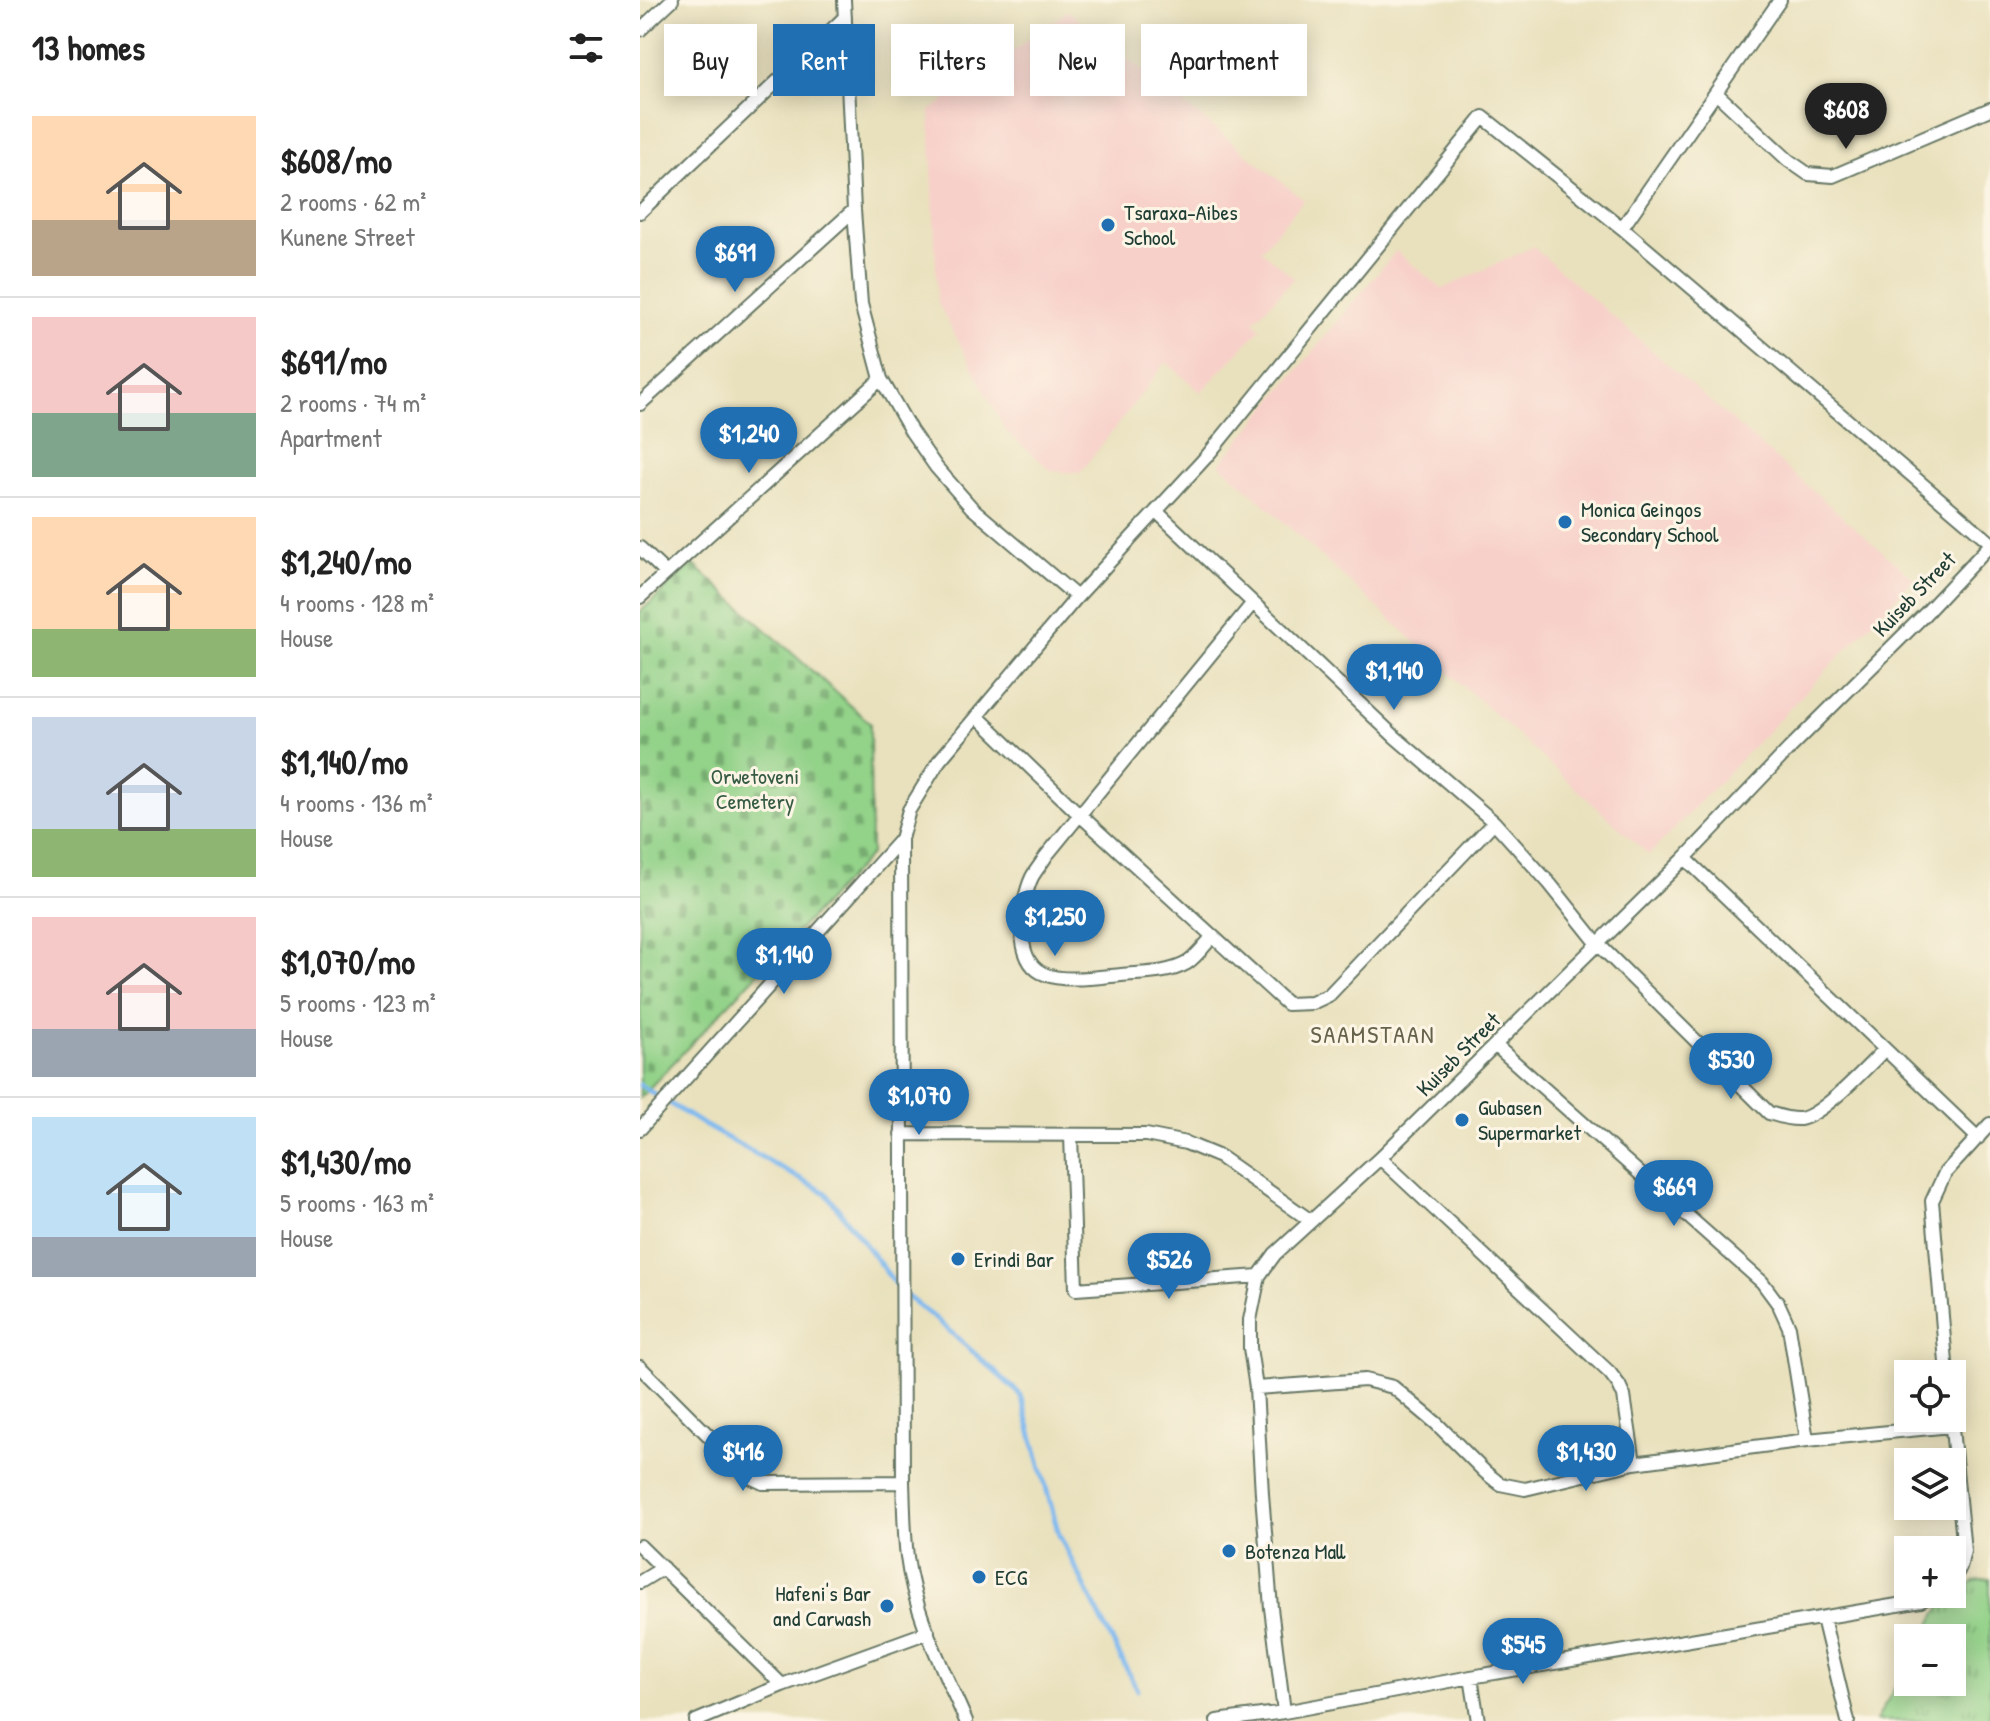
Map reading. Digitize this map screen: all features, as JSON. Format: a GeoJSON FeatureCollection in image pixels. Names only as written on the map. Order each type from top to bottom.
{"type":"FeatureCollection","features":[{"type":"Feature","properties":{"kind":"street"},"geometry":{"type":"LineString","coordinates":[[640,30],[672,0]]}},
{"type":"Feature","properties":{"kind":"street"},"geometry":{"type":"LineString","coordinates":[[844,0],[861,304],[881,379],[919,443],[972,508],[1077,597]]}},
{"type":"Feature","properties":{"kind":"street"},"geometry":{"type":"LineString","coordinates":[[1622,228],[1780,0]]}},
{"type":"Feature","properties":{"kind":"street"},"geometry":{"type":"LineString","coordinates":[[640,212],[845,17]]}},
{"type":"Feature","properties":{"kind":"street"},"geometry":{"type":"LineString","coordinates":[[1716,93],[1788,160],[1808,174],[1833,176],[1990,109]]}},
{"type":"Feature","properties":{"kind":"street"},"geometry":{"type":"LineString","coordinates":[[966,1721],[928,1632],[907,1558],[903,1482],[901,839],[909,810],[939,761],[1077,597],[1207,456],[1483,117],[1622,228],[1990,543]]}},
{"type":"Feature","properties":{"kind":"street"},"geometry":{"type":"LineString","coordinates":[[640,404],[854,210]]}},
{"type":"Feature","properties":{"kind":"street"},"geometry":{"type":"LineString","coordinates":[[640,597],[881,379]]}},
{"type":"Feature","properties":{"kind":"street"},"geometry":{"type":"LineString","coordinates":[[1156,511],[1395,737],[1494,822],[1598,944],[1769,1113],[1787,1119],[1803,1118],[1817,1112],[1884,1050]]}},
{"type":"Feature","properties":{"kind":"street","name":"Kuiseb Street"},"geometry":{"type":"LineString","coordinates":[[1284,1712],[1271,1608],[1256,1388],[1250,1348],[1250,1320],[1259,1276],[1275,1254],[1380,1158],[1685,858],[1924,615],[1990,543]]}},
{"type":"Feature","properties":{"kind":"street"},"geometry":{"type":"LineString","coordinates":[[640,548],[666,573]]}},
{"type":"Feature","properties":{"kind":"street"},"geometry":{"type":"LineString","coordinates":[[1212,937],[1187,963],[1158,972],[1095,978],[1058,977],[1040,973],[1025,956],[1022,929],[1032,878],[1046,856],[1252,604]]}},
{"type":"Feature","properties":{"kind":"street"},"geometry":{"type":"LineString","coordinates":[[977,716],[1080,815],[1287,1004],[1312,1003],[1329,995],[1494,822]]}},
{"type":"Feature","properties":{"kind":"street"},"geometry":{"type":"LineString","coordinates":[[640,1129],[901,839]]}},
{"type":"Feature","properties":{"kind":"street"},"geometry":{"type":"LineString","coordinates":[[1685,858],[1978,1138]]}},
{"type":"Feature","properties":{"kind":"street"},"geometry":{"type":"LineString","coordinates":[[1495,1045],[1762,1282],[1779,1305],[1789,1327],[1807,1440]]}},
{"type":"Feature","properties":{"kind":"street"},"geometry":{"type":"LineString","coordinates":[[1946,1360],[1932,1201],[1945,1173],[1990,1124]]}},
{"type":"Feature","properties":{"kind":"street"},"geometry":{"type":"LineString","coordinates":[[901,1134],[1146,1135],[1186,1143],[1220,1157],[1311,1221]]}},
{"type":"Feature","properties":{"kind":"street"},"geometry":{"type":"LineString","coordinates":[[1071,1135],[1076,1289],[1259,1276]]}},
{"type":"Feature","properties":{"kind":"street"},"geometry":{"type":"LineString","coordinates":[[1380,1158],[1619,1385],[1624,1396],[1634,1463]]}},
{"type":"Feature","properties":{"kind":"street"},"geometry":{"type":"LineString","coordinates":[[640,1367],[750,1477],[763,1483],[903,1482]]}},
{"type":"Feature","properties":{"kind":"street"},"geometry":{"type":"LineString","coordinates":[[1256,1388],[1365,1380],[1393,1387],[1500,1484],[1525,1489],[1634,1463],[1894,1429]]}},
{"type":"Feature","properties":{"kind":"street"},"geometry":{"type":"LineString","coordinates":[[1952,1432],[1962,1536]]}},
{"type":"Feature","properties":{"kind":"street"},"geometry":{"type":"LineString","coordinates":[[640,1546],[782,1685]]}},
{"type":"Feature","properties":{"kind":"street"},"geometry":{"type":"LineString","coordinates":[[640,1582],[663,1568]]}},
{"type":"Feature","properties":{"kind":"street"},"geometry":{"type":"LineString","coordinates":[[1217,1721],[1894,1606]]}},
{"type":"Feature","properties":{"kind":"street"},"geometry":{"type":"LineString","coordinates":[[1823,1618],[1848,1721]]}},
{"type":"Feature","properties":{"kind":"street"},"geometry":{"type":"LineString","coordinates":[[696,1721],[782,1685],[928,1632]]}},
{"type":"Feature","properties":{"kind":"street"},"geometry":{"type":"LineString","coordinates":[[1471,1677],[1478,1721]]}},
{"type":"Feature","properties":{"kind":"shaded area","name":"Tsaraxa-Aibes School"},"geometry":{"type":"Polygon","coordinates":[[[1068,11],[1084,24],[1050,24],[1068,11]]]}},
{"type":"Feature","properties":{"kind":"shaded area","name":"Tsaraxa-Aibes School"},"geometry":{"type":"Polygon","coordinates":[[[1030,39],[1030,96],[1125,96],[1125,57],[1141,69],[1141,96],[1174,96],[1304,200],[1261,250],[1294,278],[1254,321],[1261,328],[1201,392],[1166,362],[1080,473],[1052,471],[1006,431],[937,301],[930,111],[951,96],[1014,96],[1014,50],[1030,39]]]}},
{"type":"Feature","properties":{"kind":"shaded area","name":"Monica Geingos Secondary School"},"geometry":{"type":"Polygon","coordinates":[[[1533,247],[1914,579],[1649,855],[1220,464],[1396,251],[1442,289],[1533,247]]]}},
{"type":"Feature","properties":{"kind":"green space","name":"Orwetoveni Cemetery"},"geometry":{"type":"Polygon","coordinates":[[[693,564],[870,723],[871,854],[640,1098],[640,612],[693,564]]]}},
{"type":"Feature","properties":{"kind":"green space"},"geometry":{"type":"Polygon","coordinates":[[[1990,1579],[1990,1721],[1876,1721],[1894,1689],[1894,1696],[1966,1696],[1966,1624],[1931,1624],[1940,1608],[1966,1608],[1966,1587],[1974,1581],[1990,1579]]]}},
{"type":"Feature","properties":{"kind":"waterway"},"geometry":{"type":"LineString","coordinates":[[640,1085],[702,1124],[826,1193],[899,1289]]}},
{"type":"Feature","properties":{"kind":"waterway"},"geometry":{"type":"LineString","coordinates":[[906,1296],[1021,1395],[1059,1535],[1137,1690]]}},
{"type":"Feature","properties":{"kind":"place","name":"Tsaraxa-Aibes School"},"geometry":{"type":"Point","coordinates":[1108,225]}},
{"type":"Feature","properties":{"kind":"place","name":"Monica Geingos Secondary School"},"geometry":{"type":"Point","coordinates":[1565,522]}},
{"type":"Feature","properties":{"kind":"place","name":"Gubasen Supermarket"},"geometry":{"type":"Point","coordinates":[1462,1120]}},
{"type":"Feature","properties":{"kind":"place","name":"Erindi Bar"},"geometry":{"type":"Point","coordinates":[958,1259]}},
{"type":"Feature","properties":{"kind":"place","name":"Botenza Mall"},"geometry":{"type":"Point","coordinates":[1229,1551]}},
{"type":"Feature","properties":{"kind":"place","name":"ECG"},"geometry":{"type":"Point","coordinates":[979,1577]}},
{"type":"Feature","properties":{"kind":"place","name":"Hafeni's Bar and Carwash"},"geometry":{"type":"Point","coordinates":[887,1606]}},
{"type":"Feature","properties":{"kind":"district","name":"SAAMSTAAN"},"geometry":{"type":"Point","coordinates":[1373,1035]}}]}
